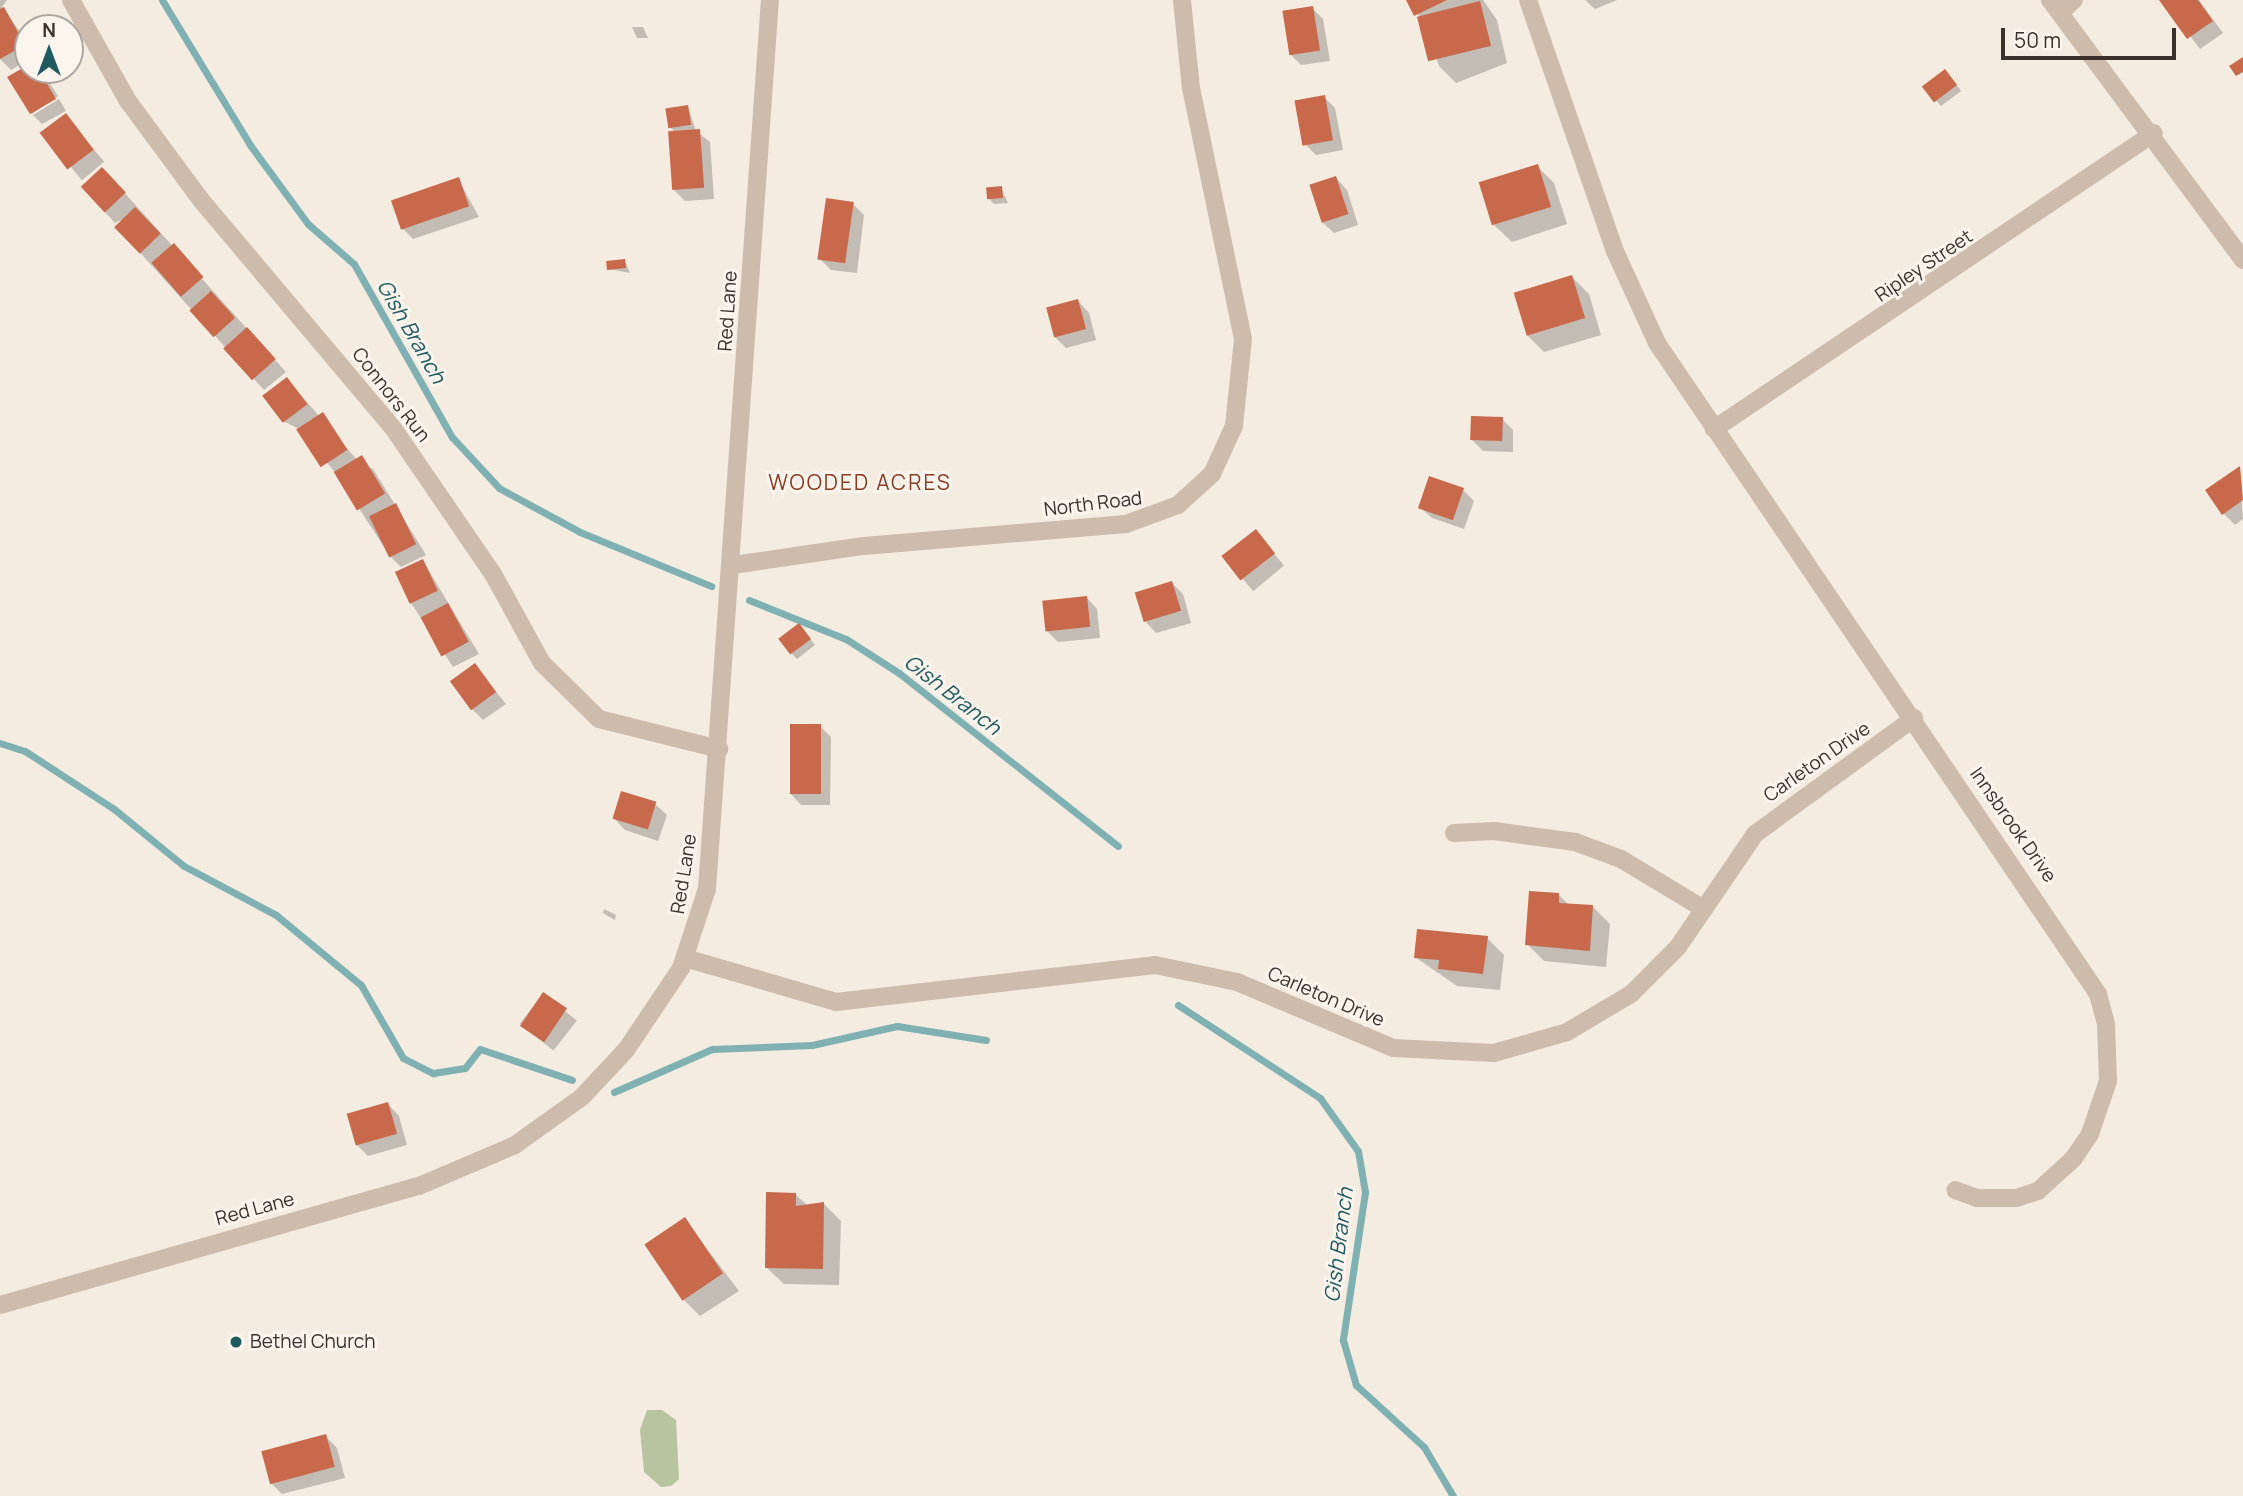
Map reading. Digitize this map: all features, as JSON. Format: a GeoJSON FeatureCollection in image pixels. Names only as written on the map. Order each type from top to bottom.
{"type":"FeatureCollection","features":[{"type":"Feature","properties":{"kind":"street","name":"Connors Run"},"geometry":{"type":"LineString","coordinates":[[71,0],[128,101],[201,200],[393,428],[493,573],[542,663],[599,719],[719,749]]}},
{"type":"Feature","properties":{"kind":"street","name":"Red Lane"},"geometry":{"type":"LineString","coordinates":[[0,1305],[419,1186],[515,1145],[582,1097],[626,1050],[685,958],[707,889],[733,565],[770,0]]}},
{"type":"Feature","properties":{"kind":"street","name":"North Road"},"geometry":{"type":"LineString","coordinates":[[733,565],[864,546],[1126,524],[1178,505],[1212,474],[1234,426],[1242,339],[1191,89],[1182,0]]}},
{"type":"Feature","properties":{"kind":"street","name":"Innsbrook Drive"},"geometry":{"type":"LineString","coordinates":[[1528,0],[1631,292],[1714,429],[2084,965],[2107,1035],[2102,1105],[2090,1134],[2056,1177],[2017,1198],[1976,1198],[1955,1190]]}},
{"type":"Feature","properties":{"kind":"street"},"geometry":{"type":"LineString","coordinates":[[2074,0],[2055,6],[2154,133],[2243,260]]}},
{"type":"Feature","properties":{"kind":"street","name":"Ripley Street"},"geometry":{"type":"LineString","coordinates":[[1714,429],[2154,133]]}},
{"type":"Feature","properties":{"kind":"street","name":"Carleton Drive"},"geometry":{"type":"LineString","coordinates":[[685,958],[836,1002],[1113,965],[1162,966],[1237,982],[1393,1048],[1455,1055],[1531,1045],[1604,1013],[1655,973],[1704,909],[1755,834],[1914,718]]}},
{"type":"Feature","properties":{"kind":"street"},"geometry":{"type":"LineString","coordinates":[[1454,833],[1494,831],[1575,842],[1621,859],[1704,909]]}},
{"type":"Feature","properties":{"kind":"green space"},"geometry":{"type":"Polygon","coordinates":[[[647,1410],[662,1410],[676,1420],[679,1479],[671,1486],[661,1487],[644,1472],[640,1430],[647,1410]]]}},
{"type":"Feature","properties":{"kind":"building"},"geometry":{"type":"Polygon","coordinates":[[[1406,0],[1447,0],[1414,16],[1406,0]]]}},
{"type":"Feature","properties":{"kind":"building"},"geometry":{"type":"Polygon","coordinates":[[[2159,0],[2198,0],[2213,21],[2187,39],[2159,0]]]}},
{"type":"Feature","properties":{"kind":"building"},"geometry":{"type":"Polygon","coordinates":[[[1480,1],[1491,46],[1428,61],[1417,17],[1480,1]]]}},
{"type":"Feature","properties":{"kind":"building"},"geometry":{"type":"Polygon","coordinates":[[[1313,6],[1320,50],[1289,55],[1282,11],[1313,6]]]}},
{"type":"Feature","properties":{"kind":"building"},"geometry":{"type":"Polygon","coordinates":[[[4,7],[14,25],[14,51],[0,59],[0,9],[4,7]]]}},
{"type":"Feature","properties":{"kind":"building"},"geometry":{"type":"Polygon","coordinates":[[[2243,57],[2243,72],[2236,76],[2229,66],[2243,57]]]}},
{"type":"Feature","properties":{"kind":"building"},"geometry":{"type":"Polygon","coordinates":[[[1945,69],[1957,85],[1934,102],[1922,86],[1945,69]]]}},
{"type":"Feature","properties":{"kind":"building"},"geometry":{"type":"Polygon","coordinates":[[[14,73],[14,84],[47,84],[56,99],[30,114],[7,77],[14,73]]]}},
{"type":"Feature","properties":{"kind":"building"},"geometry":{"type":"Polygon","coordinates":[[[1325,95],[1333,140],[1302,146],[1294,100],[1325,95]]]}},
{"type":"Feature","properties":{"kind":"building"},"geometry":{"type":"Polygon","coordinates":[[[688,105],[691,125],[668,128],[665,109],[688,105]]]}},
{"type":"Feature","properties":{"kind":"building"},"geometry":{"type":"Polygon","coordinates":[[[66,113],[94,150],[67,170],[40,133],[66,113]]]}},
{"type":"Feature","properties":{"kind":"building"},"geometry":{"type":"Polygon","coordinates":[[[700,129],[704,188],[672,190],[668,131],[700,129]]]}},
{"type":"Feature","properties":{"kind":"building"},"geometry":{"type":"Polygon","coordinates":[[[1538,164],[1551,207],[1492,225],[1479,182],[1538,164]]]}},
{"type":"Feature","properties":{"kind":"building"},"geometry":{"type":"Polygon","coordinates":[[[102,167],[126,193],[105,212],[81,187],[102,167]]]}},
{"type":"Feature","properties":{"kind":"building"},"geometry":{"type":"Polygon","coordinates":[[[1336,176],[1348,214],[1322,223],[1309,185],[1336,176]]]}},
{"type":"Feature","properties":{"kind":"building"},"geometry":{"type":"Polygon","coordinates":[[[459,177],[469,206],[401,230],[391,200],[459,177]]]}},
{"type":"Feature","properties":{"kind":"building"},"geometry":{"type":"Polygon","coordinates":[[[1002,186],[1003,198],[987,199],[986,187],[1002,186]]]}},
{"type":"Feature","properties":{"kind":"building"},"geometry":{"type":"Polygon","coordinates":[[[826,198],[854,202],[845,263],[817,259],[826,198]]]}},
{"type":"Feature","properties":{"kind":"building"},"geometry":{"type":"Polygon","coordinates":[[[135,207],[161,234],[140,254],[114,227],[135,207]]]}},
{"type":"Feature","properties":{"kind":"building"},"geometry":{"type":"Polygon","coordinates":[[[174,243],[204,277],[181,297],[151,263],[174,243]]]}},
{"type":"Feature","properties":{"kind":"building"},"geometry":{"type":"Polygon","coordinates":[[[625,259],[626,268],[607,270],[606,261],[625,259]]]}},
{"type":"Feature","properties":{"kind":"building"},"geometry":{"type":"Polygon","coordinates":[[[1572,275],[1585,318],[1527,336],[1514,293],[1572,275]]]}},
{"type":"Feature","properties":{"kind":"building"},"geometry":{"type":"Polygon","coordinates":[[[211,291],[235,318],[214,337],[189,310],[211,291]]]}},
{"type":"Feature","properties":{"kind":"building"},"geometry":{"type":"Polygon","coordinates":[[[1078,299],[1086,329],[1054,337],[1046,308],[1078,299]]]}},
{"type":"Feature","properties":{"kind":"building"},"geometry":{"type":"Polygon","coordinates":[[[247,327],[276,359],[252,380],[223,348],[247,327]]]}},
{"type":"Feature","properties":{"kind":"building"},"geometry":{"type":"Polygon","coordinates":[[[287,377],[307,404],[283,423],[262,396],[287,377]]]}},
{"type":"Feature","properties":{"kind":"building"},"geometry":{"type":"Polygon","coordinates":[[[323,412],[348,450],[321,467],[296,429],[323,412]]]}},
{"type":"Feature","properties":{"kind":"building"},"geometry":{"type":"Polygon","coordinates":[[[1471,416],[1503,417],[1502,441],[1470,440],[1471,416]]]}},
{"type":"Feature","properties":{"kind":"building"},"geometry":{"type":"Polygon","coordinates":[[[362,455],[385,494],[357,511],[334,472],[362,455]]]}},
{"type":"Feature","properties":{"kind":"building"},"geometry":{"type":"Polygon","coordinates":[[[2240,466],[2243,500],[2222,515],[2205,490],[2240,466]]]}},
{"type":"Feature","properties":{"kind":"building"},"geometry":{"type":"Polygon","coordinates":[[[1429,476],[1464,488],[1453,520],[1418,508],[1429,476]]]}},
{"type":"Feature","properties":{"kind":"building"},"geometry":{"type":"Polygon","coordinates":[[[396,503],[416,544],[389,557],[369,516],[396,503]]]}},
{"type":"Feature","properties":{"kind":"building"},"geometry":{"type":"Polygon","coordinates":[[[1256,529],[1275,553],[1240,581],[1221,556],[1256,529]]]}},
{"type":"Feature","properties":{"kind":"building"},"geometry":{"type":"Polygon","coordinates":[[[423,559],[438,591],[410,604],[395,572],[423,559]]]}},
{"type":"Feature","properties":{"kind":"building"},"geometry":{"type":"Polygon","coordinates":[[[1172,581],[1181,611],[1144,622],[1135,592],[1172,581]]]}},
{"type":"Feature","properties":{"kind":"building"},"geometry":{"type":"Polygon","coordinates":[[[1087,596],[1090,627],[1045,632],[1042,601],[1087,596]]]}},
{"type":"Feature","properties":{"kind":"building"},"geometry":{"type":"Polygon","coordinates":[[[448,603],[469,642],[441,656],[421,618],[448,603]]]}},
{"type":"Feature","properties":{"kind":"building"},"geometry":{"type":"Polygon","coordinates":[[[799,623],[811,639],[790,655],[778,639],[799,623]]]}},
{"type":"Feature","properties":{"kind":"building"},"geometry":{"type":"Polygon","coordinates":[[[475,663],[496,692],[471,710],[450,681],[475,663]]]}},
{"type":"Feature","properties":{"kind":"building"},"geometry":{"type":"Polygon","coordinates":[[[790,724],[821,724],[821,794],[790,794],[790,724]]]}},
{"type":"Feature","properties":{"kind":"building"},"geometry":{"type":"Polygon","coordinates":[[[621,791],[656,802],[648,830],[613,819],[621,791]]]}},
{"type":"Feature","properties":{"kind":"building"},"geometry":{"type":"Polygon","coordinates":[[[1529,891],[1559,893],[1559,903],[1593,905],[1590,951],[1525,945],[1529,891]]]}},
{"type":"Feature","properties":{"kind":"building"},"geometry":{"type":"Polygon","coordinates":[[[1417,929],[1488,936],[1483,974],[1438,969],[1439,960],[1414,958],[1417,929]]]}},
{"type":"Feature","properties":{"kind":"building"},"geometry":{"type":"Polygon","coordinates":[[[543,992],[567,1008],[544,1042],[520,1026],[543,992]]]}},
{"type":"Feature","properties":{"kind":"building"},"geometry":{"type":"Polygon","coordinates":[[[388,1102],[397,1134],[356,1146],[347,1114],[388,1102]]]}},
{"type":"Feature","properties":{"kind":"building"},"geometry":{"type":"Polygon","coordinates":[[[766,1192],[796,1193],[796,1206],[824,1202],[823,1269],[765,1268],[766,1192]]]}},
{"type":"Feature","properties":{"kind":"building"},"geometry":{"type":"Polygon","coordinates":[[[685,1217],[723,1273],[682,1301],[644,1244],[685,1217]]]}},
{"type":"Feature","properties":{"kind":"building"},"geometry":{"type":"Polygon","coordinates":[[[326,1434],[335,1467],[270,1484],[261,1451],[326,1434]]]}},
{"type":"Feature","properties":{"kind":"waterway","name":"Gish Branch"},"geometry":{"type":"LineString","coordinates":[[162,0],[250,145],[308,224],[354,264],[452,437],[499,488],[580,532],[711,586]]}},
{"type":"Feature","properties":{"kind":"waterway","name":"Gish Branch"},"geometry":{"type":"LineString","coordinates":[[749,600],[846,639],[899,673],[1118,846]]}},
{"type":"Feature","properties":{"kind":"waterway"},"geometry":{"type":"LineString","coordinates":[[0,743],[25,751],[114,809],[184,866],[276,915],[361,985],[403,1058],[433,1073],[465,1068],[480,1049],[572,1080]]}},
{"type":"Feature","properties":{"kind":"waterway","name":"Gish Branch"},"geometry":{"type":"LineString","coordinates":[[1178,1005],[1320,1098],[1358,1151],[1365,1192],[1343,1340],[1356,1385],[1424,1447],[1453,1496]]}},
{"type":"Feature","properties":{"kind":"waterway"},"geometry":{"type":"LineString","coordinates":[[614,1092],[712,1049],[812,1045],[897,1026],[986,1040]]}},
{"type":"Feature","properties":{"kind":"place","name":"Bethel Church"},"geometry":{"type":"Point","coordinates":[236,1342]}},
{"type":"Feature","properties":{"kind":"district","name":"WOODED ACRES"},"geometry":{"type":"Point","coordinates":[860,482]}}]}
